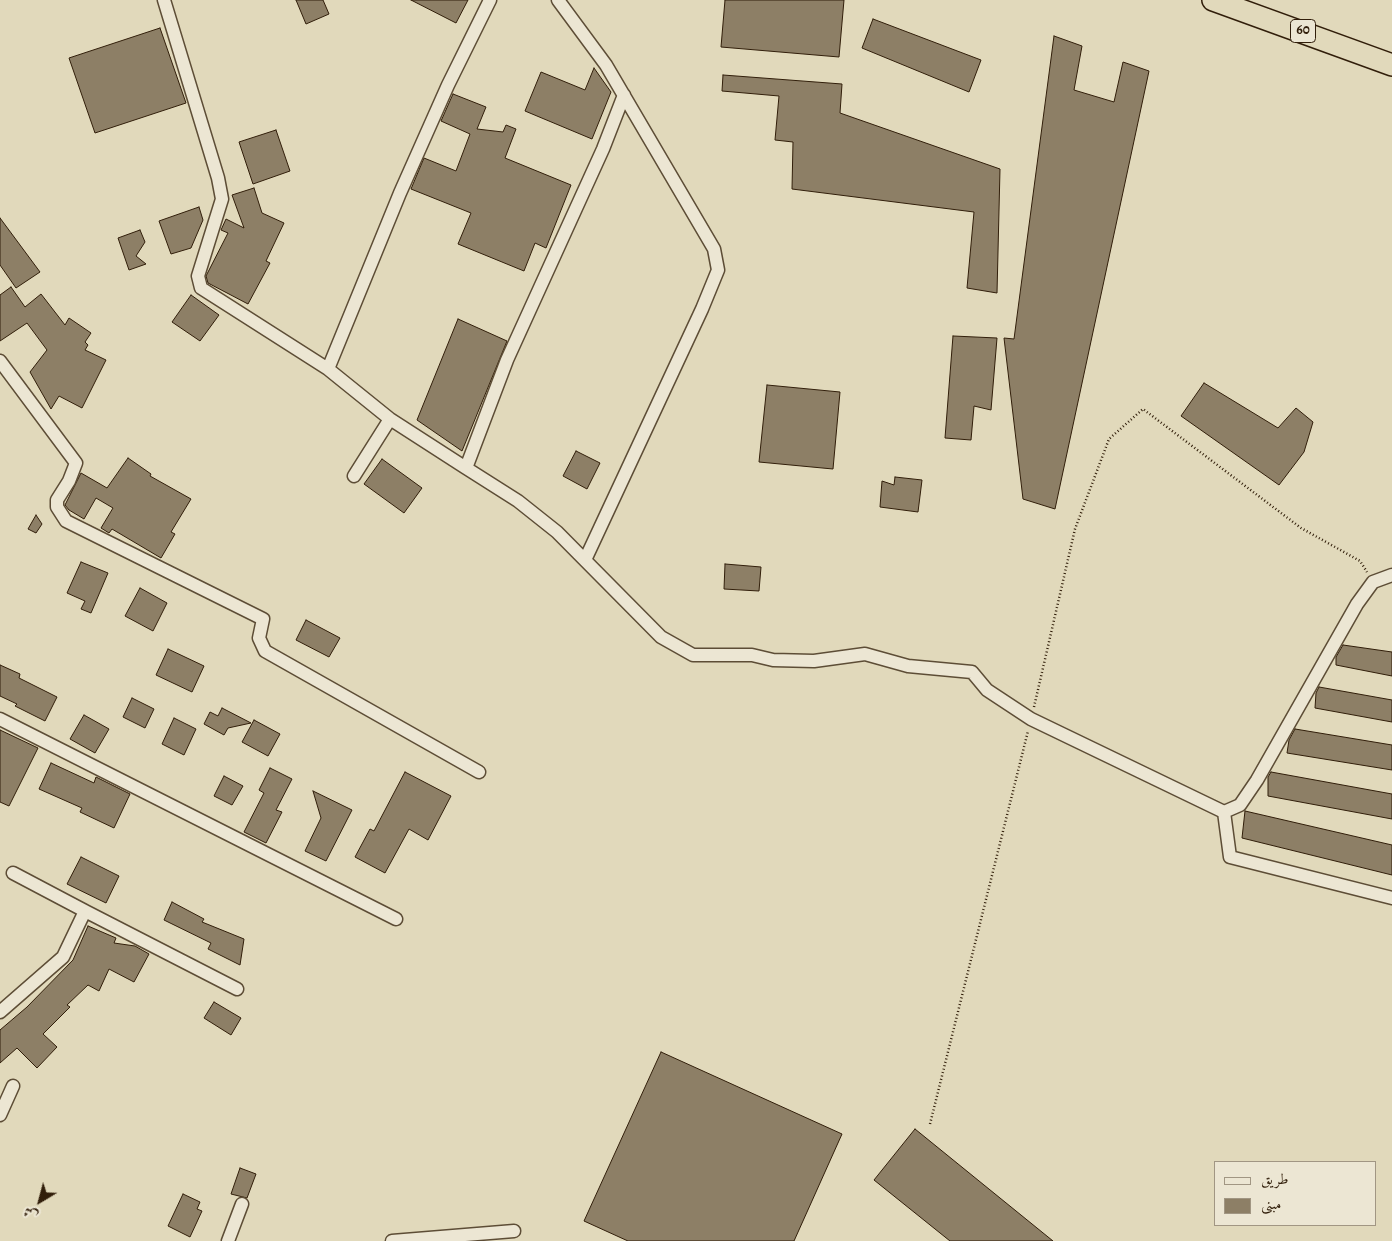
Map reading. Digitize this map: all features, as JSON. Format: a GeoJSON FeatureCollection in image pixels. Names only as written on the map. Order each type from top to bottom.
{"type":"FeatureCollection","features":[{"type":"Feature","properties":{"kind":"highway","name":"60"},"geometry":{"type":"LineString","coordinates":[[1223,1],[1392,65]]}},
{"type":"Feature","properties":{"kind":"street"},"geometry":{"type":"LineString","coordinates":[[164,0],[218,178],[222,198],[198,276],[201,288],[328,369],[390,419],[526,507],[557,532],[661,637],[693,655],[752,655],[773,660],[814,661],[864,654],[908,666],[972,672],[987,690],[1031,719],[1224,812],[1240,805],[1338,634],[1373,582],[1392,576]]}},
{"type":"Feature","properties":{"kind":"street"},"geometry":{"type":"LineString","coordinates":[[328,369],[418,151],[490,0]]}},
{"type":"Feature","properties":{"kind":"street"},"geometry":{"type":"LineString","coordinates":[[558,0],[606,65],[714,249],[718,270],[702,309],[585,560]]}},
{"type":"Feature","properties":{"kind":"street"},"geometry":{"type":"LineString","coordinates":[[466,468],[507,360],[603,150],[624,96]]}},
{"type":"Feature","properties":{"kind":"street"},"geometry":{"type":"LineString","coordinates":[[0,362],[76,463],[69,481],[57,500],[56,507],[66,521],[263,619],[259,638],[265,651],[479,772]]}},
{"type":"Feature","properties":{"kind":"street"},"geometry":{"type":"LineString","coordinates":[[354,476],[390,419]]}},
{"type":"Feature","properties":{"kind":"street"},"geometry":{"type":"LineString","coordinates":[[0,719],[396,919]]}},
{"type":"Feature","properties":{"kind":"street"},"geometry":{"type":"LineString","coordinates":[[1224,812],[1230,857],[1392,898]]}},
{"type":"Feature","properties":{"kind":"street"},"geometry":{"type":"LineString","coordinates":[[13,872],[236,989]]}},
{"type":"Feature","properties":{"kind":"street"},"geometry":{"type":"LineString","coordinates":[[0,1012],[63,956],[85,911]]}},
{"type":"Feature","properties":{"kind":"street"},"geometry":{"type":"LineString","coordinates":[[0,1115],[13,1086]]}},
{"type":"Feature","properties":{"kind":"street"},"geometry":{"type":"LineString","coordinates":[[228,1241],[242,1204]]}},
{"type":"Feature","properties":{"kind":"street"},"geometry":{"type":"LineString","coordinates":[[392,1241],[460,1238],[514,1232]]}},
{"type":"Feature","properties":{"kind":"path"},"geometry":{"type":"LineString","coordinates":[[930,1124],[1031,719],[1075,529],[1109,439],[1143,409],[1301,528],[1360,561],[1373,582]]}},
{"type":"Feature","properties":{"kind":"building"},"geometry":{"type":"Polygon","coordinates":[[[296,0],[323,0],[329,14],[306,24],[296,0]]]}},
{"type":"Feature","properties":{"kind":"building"},"geometry":{"type":"Polygon","coordinates":[[[411,0],[468,0],[456,23],[411,0]]]}},
{"type":"Feature","properties":{"kind":"building"},"geometry":{"type":"Polygon","coordinates":[[[725,0],[844,0],[839,57],[721,47],[725,0]]]}},
{"type":"Feature","properties":{"kind":"building"},"geometry":{"type":"Polygon","coordinates":[[[873,19],[981,60],[969,92],[862,48],[873,19]]]}},
{"type":"Feature","properties":{"kind":"building"},"geometry":{"type":"Polygon","coordinates":[[[160,28],[186,103],[95,133],[69,58],[160,28]]]}},
{"type":"Feature","properties":{"kind":"building"},"geometry":{"type":"Polygon","coordinates":[[[1054,36],[1082,46],[1074,90],[1114,102],[1123,62],[1149,71],[1055,509],[1023,499],[1004,338],[1014,339],[1054,36]]]}},
{"type":"Feature","properties":{"kind":"building"},"geometry":{"type":"Polygon","coordinates":[[[594,68],[611,92],[592,139],[525,111],[541,72],[585,90],[594,68]]]}},
{"type":"Feature","properties":{"kind":"building"},"geometry":{"type":"Polygon","coordinates":[[[723,75],[842,84],[840,113],[1000,169],[997,293],[967,288],[974,212],[792,189],[793,142],[775,140],[779,96],[722,91],[723,75]]]}},
{"type":"Feature","properties":{"kind":"building"},"geometry":{"type":"Polygon","coordinates":[[[453,94],[486,107],[477,129],[503,132],[506,125],[516,129],[505,158],[571,185],[546,248],[535,243],[524,271],[458,244],[471,213],[411,189],[424,158],[456,171],[470,134],[441,121],[453,94]]]}},
{"type":"Feature","properties":{"kind":"building"},"geometry":{"type":"Polygon","coordinates":[[[276,130],[290,171],[253,184],[239,142],[276,130]]]}},
{"type":"Feature","properties":{"kind":"building"},"geometry":{"type":"Polygon","coordinates":[[[254,188],[262,213],[284,223],[266,261],[270,263],[248,304],[208,283],[206,276],[228,233],[221,230],[226,219],[244,228],[232,195],[254,188]]]}},
{"type":"Feature","properties":{"kind":"building"},"geometry":{"type":"Polygon","coordinates":[[[199,207],[203,220],[191,248],[171,254],[159,221],[199,207]]]}},
{"type":"Feature","properties":{"kind":"building"},"geometry":{"type":"Polygon","coordinates":[[[0,218],[40,272],[16,288],[0,265],[0,218]]]}},
{"type":"Feature","properties":{"kind":"building"},"geometry":{"type":"Polygon","coordinates":[[[140,230],[145,242],[136,256],[146,264],[129,270],[118,238],[140,230]]]}},
{"type":"Feature","properties":{"kind":"building"},"geometry":{"type":"Polygon","coordinates":[[[11,287],[25,307],[41,294],[65,325],[69,318],[91,333],[85,342],[88,345],[85,350],[106,360],[82,408],[59,396],[51,409],[30,372],[47,350],[27,323],[0,341],[0,295],[11,287]]]}},
{"type":"Feature","properties":{"kind":"building"},"geometry":{"type":"Polygon","coordinates":[[[191,295],[219,315],[200,341],[172,322],[191,295]]]}},
{"type":"Feature","properties":{"kind":"building"},"geometry":{"type":"Polygon","coordinates":[[[458,319],[507,341],[462,451],[417,420],[458,319]]]}},
{"type":"Feature","properties":{"kind":"building"},"geometry":{"type":"Polygon","coordinates":[[[953,336],[997,338],[991,410],[974,406],[971,440],[945,438],[953,336]]]}},
{"type":"Feature","properties":{"kind":"building"},"geometry":{"type":"Polygon","coordinates":[[[1204,383],[1278,428],[1296,408],[1313,422],[1304,452],[1279,485],[1181,416],[1204,383]]]}},
{"type":"Feature","properties":{"kind":"building"},"geometry":{"type":"Polygon","coordinates":[[[767,385],[840,392],[833,469],[759,462],[767,385]]]}},
{"type":"Feature","properties":{"kind":"building"},"geometry":{"type":"Polygon","coordinates":[[[576,451],[600,463],[587,489],[563,476],[576,451]]]}},
{"type":"Feature","properties":{"kind":"building"},"geometry":{"type":"Polygon","coordinates":[[[128,458],[151,474],[150,476],[191,499],[171,532],[175,534],[161,558],[112,529],[109,533],[101,528],[113,508],[96,498],[84,519],[69,510],[65,505],[81,473],[107,488],[128,458]]]}},
{"type":"Feature","properties":{"kind":"building"},"geometry":{"type":"Polygon","coordinates":[[[382,459],[422,488],[404,513],[364,484],[382,459]]]}},
{"type":"Feature","properties":{"kind":"building"},"geometry":{"type":"Polygon","coordinates":[[[895,477],[922,480],[918,512],[880,507],[882,481],[894,485],[895,477]]]}},
{"type":"Feature","properties":{"kind":"building"},"geometry":{"type":"Polygon","coordinates":[[[36,515],[42,524],[36,533],[28,529],[36,515]]]}},
{"type":"Feature","properties":{"kind":"building"},"geometry":{"type":"Polygon","coordinates":[[[81,562],[108,573],[91,613],[81,609],[85,601],[67,593],[81,562]]]}},
{"type":"Feature","properties":{"kind":"building"},"geometry":{"type":"Polygon","coordinates":[[[725,564],[761,567],[759,591],[724,589],[725,564]]]}},
{"type":"Feature","properties":{"kind":"building"},"geometry":{"type":"Polygon","coordinates":[[[140,588],[167,603],[153,631],[125,616],[140,588]]]}},
{"type":"Feature","properties":{"kind":"building"},"geometry":{"type":"Polygon","coordinates":[[[306,620],[340,638],[329,657],[296,640],[306,620]]]}},
{"type":"Feature","properties":{"kind":"building"},"geometry":{"type":"Polygon","coordinates":[[[1343,645],[1392,652],[1392,676],[1336,665],[1336,657],[1343,645]]]}},
{"type":"Feature","properties":{"kind":"building"},"geometry":{"type":"Polygon","coordinates":[[[168,649],[204,666],[192,692],[156,675],[168,649]]]}},
{"type":"Feature","properties":{"kind":"building"},"geometry":{"type":"Polygon","coordinates":[[[0,665],[20,674],[19,678],[57,697],[45,721],[0,696],[0,665]]]}},
{"type":"Feature","properties":{"kind":"building"},"geometry":{"type":"Polygon","coordinates":[[[1319,687],[1392,700],[1392,722],[1315,708],[1316,693],[1319,687]]]}},
{"type":"Feature","properties":{"kind":"building"},"geometry":{"type":"Polygon","coordinates":[[[132,698],[154,709],[145,728],[123,717],[132,698]]]}},
{"type":"Feature","properties":{"kind":"building"},"geometry":{"type":"Polygon","coordinates":[[[222,708],[251,723],[228,728],[224,735],[204,724],[210,712],[218,716],[222,708]]]}},
{"type":"Feature","properties":{"kind":"building"},"geometry":{"type":"Polygon","coordinates":[[[84,715],[109,729],[95,753],[70,739],[84,715]]]}},
{"type":"Feature","properties":{"kind":"building"},"geometry":{"type":"Polygon","coordinates":[[[174,718],[196,729],[184,755],[162,744],[174,718]]]}},
{"type":"Feature","properties":{"kind":"building"},"geometry":{"type":"Polygon","coordinates":[[[254,720],[280,734],[268,756],[242,742],[254,720]]]}},
{"type":"Feature","properties":{"kind":"building"},"geometry":{"type":"Polygon","coordinates":[[[1295,729],[1392,745],[1392,770],[1287,753],[1289,740],[1295,729]]]}},
{"type":"Feature","properties":{"kind":"building"},"geometry":{"type":"Polygon","coordinates":[[[0,730],[38,748],[9,806],[0,802],[0,730]]]}},
{"type":"Feature","properties":{"kind":"building"},"geometry":{"type":"Polygon","coordinates":[[[51,763],[94,783],[96,777],[130,794],[114,828],[80,812],[82,808],[39,789],[51,763]]]}},
{"type":"Feature","properties":{"kind":"building"},"geometry":{"type":"Polygon","coordinates":[[[270,768],[292,779],[276,810],[282,812],[266,843],[244,832],[264,793],[259,790],[270,768]]]}},
{"type":"Feature","properties":{"kind":"building"},"geometry":{"type":"Polygon","coordinates":[[[405,772],[451,796],[428,840],[409,829],[385,873],[355,857],[370,829],[374,831],[405,772]]]}},
{"type":"Feature","properties":{"kind":"building"},"geometry":{"type":"Polygon","coordinates":[[[1271,772],[1392,794],[1392,819],[1268,796],[1268,777],[1271,772]]]}},
{"type":"Feature","properties":{"kind":"building"},"geometry":{"type":"Polygon","coordinates":[[[224,776],[243,786],[232,805],[214,796],[224,776]]]}},
{"type":"Feature","properties":{"kind":"building"},"geometry":{"type":"Polygon","coordinates":[[[313,791],[352,810],[326,861],[305,851],[321,818],[313,791]]]}},
{"type":"Feature","properties":{"kind":"building"},"geometry":{"type":"Polygon","coordinates":[[[1245,811],[1392,845],[1392,875],[1242,838],[1245,811]]]}},
{"type":"Feature","properties":{"kind":"building"},"geometry":{"type":"Polygon","coordinates":[[[81,857],[119,876],[106,903],[67,884],[81,857]]]}},
{"type":"Feature","properties":{"kind":"building"},"geometry":{"type":"Polygon","coordinates":[[[172,902],[204,919],[202,922],[244,939],[240,965],[208,949],[211,943],[164,920],[172,902]]]}},
{"type":"Feature","properties":{"kind":"building"},"geometry":{"type":"Polygon","coordinates":[[[88,926],[116,938],[114,943],[135,946],[149,954],[134,982],[109,969],[99,991],[88,985],[67,1005],[70,1007],[43,1034],[57,1047],[37,1068],[17,1048],[0,1063],[0,1030],[27,1007],[73,960],[88,926]]]}},
{"type":"Feature","properties":{"kind":"building"},"geometry":{"type":"Polygon","coordinates":[[[214,1002],[241,1018],[231,1035],[204,1018],[214,1002]]]}},
{"type":"Feature","properties":{"kind":"building"},"geometry":{"type":"Polygon","coordinates":[[[661,1052],[842,1134],[794,1241],[628,1241],[584,1221],[661,1052]]]}},
{"type":"Feature","properties":{"kind":"building"},"geometry":{"type":"Polygon","coordinates":[[[915,1129],[1053,1241],[950,1241],[874,1180],[915,1129]]]}},
{"type":"Feature","properties":{"kind":"building"},"geometry":{"type":"Polygon","coordinates":[[[240,1168],[256,1174],[247,1198],[231,1194],[240,1168]]]}},
{"type":"Feature","properties":{"kind":"building"},"geometry":{"type":"Polygon","coordinates":[[[183,1194],[200,1202],[197,1209],[202,1211],[190,1237],[168,1226],[183,1194]]]}}]}
